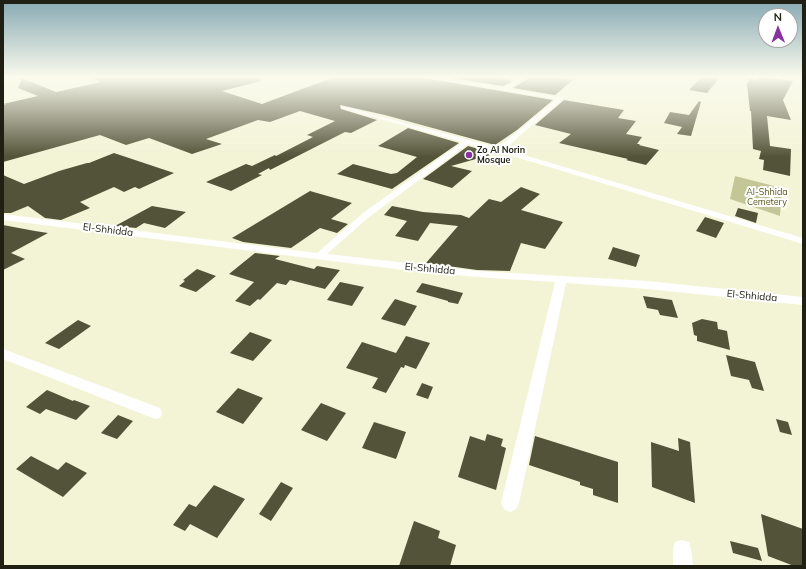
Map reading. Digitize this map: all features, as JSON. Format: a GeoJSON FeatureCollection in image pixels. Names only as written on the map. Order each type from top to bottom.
{"type":"FeatureCollection","features":[{"type":"Feature","properties":{"kind":"street"},"geometry":{"type":"LineString","coordinates":[[504,151],[504,146],[509,141],[554,104]]}},
{"type":"Feature","properties":{"kind":"street"},"geometry":{"type":"LineString","coordinates":[[344,107],[504,151],[803,241]]}},
{"type":"Feature","properties":{"kind":"street"},"geometry":{"type":"LineString","coordinates":[[318,257],[366,215],[467,141]]}},
{"type":"Feature","properties":{"kind":"street","name":"El-Shhidda"},"geometry":{"type":"LineString","coordinates":[[3,217],[318,257],[470,273],[648,285],[803,301]]}},
{"type":"Feature","properties":{"kind":"street"},"geometry":{"type":"LineString","coordinates":[[510,503],[561,280]]}},
{"type":"Feature","properties":{"kind":"street"},"geometry":{"type":"LineString","coordinates":[[3,354],[155,413]]}},
{"type":"Feature","properties":{"kind":"green space","name":"Al-Shhida Cemetery"},"geometry":{"type":"Polygon","coordinates":[[[735,176],[782,188],[780,216],[730,199],[735,176]]]}},
{"type":"Feature","properties":{"kind":"building"},"geometry":{"type":"Polygon","coordinates":[[[3,104],[549,104],[517,130],[495,145],[385,115],[340,105],[341,109],[377,120],[351,133],[345,132],[270,170],[269,168],[258,174],[262,175],[231,191],[206,182],[246,164],[252,166],[275,155],[276,156],[313,137],[307,135],[335,121],[300,111],[270,122],[258,120],[206,139],[222,144],[192,154],[149,138],[126,145],[100,135],[3,162],[3,105],[6,105],[3,104]]]}},
{"type":"Feature","properties":{"kind":"building"},"geometry":{"type":"Polygon","coordinates":[[[560,104],[585,104],[624,110],[618,118],[636,121],[626,134],[642,137],[637,144],[659,150],[646,165],[626,160],[628,159],[559,143],[571,134],[535,125],[560,104]]]}},
{"type":"Feature","properties":{"kind":"building"},"geometry":{"type":"Polygon","coordinates":[[[697,104],[701,104],[691,136],[677,134],[682,127],[664,123],[670,112],[689,115],[697,104]]]}},
{"type":"Feature","properties":{"kind":"building"},"geometry":{"type":"Polygon","coordinates":[[[749,104],[784,104],[791,120],[767,116],[770,146],[791,149],[790,176],[763,170],[764,160],[759,159],[761,151],[753,149],[749,104]]]}},
{"type":"Feature","properties":{"kind":"building"},"geometry":{"type":"Polygon","coordinates":[[[408,128],[459,143],[392,189],[337,174],[353,164],[391,174],[397,173],[417,157],[378,146],[408,128]]]}},
{"type":"Feature","properties":{"kind":"building"},"geometry":{"type":"Polygon","coordinates":[[[468,146],[486,151],[484,152],[490,155],[451,166],[472,171],[452,188],[423,179],[468,146]]]}},
{"type":"Feature","properties":{"kind":"building"},"geometry":{"type":"Polygon","coordinates":[[[114,153],[174,173],[139,189],[135,187],[124,192],[114,187],[80,202],[90,208],[61,220],[45,218],[28,206],[11,213],[3,213],[3,175],[24,184],[59,171],[89,163],[114,153]]]}},
{"type":"Feature","properties":{"kind":"building"},"geometry":{"type":"Polygon","coordinates":[[[521,187],[540,194],[521,210],[563,222],[545,249],[521,243],[510,271],[477,270],[426,263],[458,226],[430,223],[418,241],[395,236],[407,221],[384,215],[392,206],[423,212],[461,215],[469,218],[489,199],[501,202],[521,187]]]}},
{"type":"Feature","properties":{"kind":"building"},"geometry":{"type":"Polygon","coordinates":[[[310,191],[352,203],[331,219],[348,224],[337,233],[320,228],[291,248],[243,242],[232,238],[310,191]]]}},
{"type":"Feature","properties":{"kind":"building"},"geometry":{"type":"Polygon","coordinates":[[[152,206],[186,212],[165,228],[144,223],[136,228],[115,226],[152,206]]]}},
{"type":"Feature","properties":{"kind":"building"},"geometry":{"type":"Polygon","coordinates":[[[738,208],[758,213],[756,223],[735,216],[738,208]]]}},
{"type":"Feature","properties":{"kind":"building"},"geometry":{"type":"Polygon","coordinates":[[[705,217],[724,223],[716,238],[696,231],[705,217]]]}},
{"type":"Feature","properties":{"kind":"building"},"geometry":{"type":"Polygon","coordinates":[[[3,225],[48,233],[11,253],[25,259],[3,270],[3,225]]]}},
{"type":"Feature","properties":{"kind":"building"},"geometry":{"type":"Polygon","coordinates":[[[613,247],[640,255],[636,267],[608,259],[613,247]]]}},
{"type":"Feature","properties":{"kind":"building"},"geometry":{"type":"Polygon","coordinates":[[[255,253],[280,256],[275,259],[314,269],[317,266],[340,270],[325,289],[290,280],[286,285],[277,283],[260,300],[258,299],[250,306],[235,301],[254,282],[229,274],[255,253]]]}},
{"type":"Feature","properties":{"kind":"building"},"geometry":{"type":"Polygon","coordinates":[[[197,269],[216,276],[196,292],[179,286],[185,281],[183,280],[197,269]]]}},
{"type":"Feature","properties":{"kind":"building"},"geometry":{"type":"Polygon","coordinates":[[[340,282],[364,287],[352,306],[327,300],[340,282]]]}},
{"type":"Feature","properties":{"kind":"building"},"geometry":{"type":"Polygon","coordinates":[[[422,283],[463,293],[458,304],[448,302],[416,292],[422,283]]]}},
{"type":"Feature","properties":{"kind":"building"},"geometry":{"type":"Polygon","coordinates":[[[643,296],[672,300],[678,318],[660,315],[658,310],[647,308],[643,296]]]}},
{"type":"Feature","properties":{"kind":"building"},"geometry":{"type":"Polygon","coordinates":[[[395,299],[417,306],[405,326],[381,319],[395,299]]]}},
{"type":"Feature","properties":{"kind":"building"},"geometry":{"type":"Polygon","coordinates":[[[702,319],[717,322],[718,329],[727,331],[730,350],[697,341],[697,336],[694,335],[692,323],[702,319]]]}},
{"type":"Feature","properties":{"kind":"building"},"geometry":{"type":"Polygon","coordinates":[[[78,320],[91,326],[59,349],[45,343],[78,320]]]}},
{"type":"Feature","properties":{"kind":"building"},"geometry":{"type":"Polygon","coordinates":[[[250,332],[272,340],[253,361],[230,353],[250,332]]]}},
{"type":"Feature","properties":{"kind":"building"},"geometry":{"type":"Polygon","coordinates":[[[406,336],[430,343],[416,369],[405,365],[404,368],[401,367],[386,393],[372,388],[378,378],[346,368],[362,342],[396,353],[406,336]]]}},
{"type":"Feature","properties":{"kind":"building"},"geometry":{"type":"Polygon","coordinates":[[[726,355],[755,362],[764,391],[752,388],[749,380],[731,376],[726,355]]]}},
{"type":"Feature","properties":{"kind":"building"},"geometry":{"type":"Polygon","coordinates":[[[422,383],[433,387],[428,399],[416,395],[422,383]]]}},
{"type":"Feature","properties":{"kind":"building"},"geometry":{"type":"Polygon","coordinates":[[[238,388],[263,398],[243,424],[216,412],[238,388]]]}},
{"type":"Feature","properties":{"kind":"building"},"geometry":{"type":"Polygon","coordinates":[[[47,390],[73,401],[74,400],[90,406],[76,420],[46,409],[40,414],[26,407],[47,390]]]}},
{"type":"Feature","properties":{"kind":"building"},"geometry":{"type":"Polygon","coordinates":[[[321,403],[346,413],[327,441],[301,430],[321,403]]]}},
{"type":"Feature","properties":{"kind":"building"},"geometry":{"type":"Polygon","coordinates":[[[118,415],[133,421],[117,439],[101,433],[118,415]]]}},
{"type":"Feature","properties":{"kind":"building"},"geometry":{"type":"Polygon","coordinates":[[[776,419],[788,422],[792,435],[780,432],[776,419]]]}},
{"type":"Feature","properties":{"kind":"building"},"geometry":{"type":"Polygon","coordinates":[[[374,422],[406,432],[396,459],[362,448],[374,422]]]}},
{"type":"Feature","properties":{"kind":"building"},"geometry":{"type":"Polygon","coordinates":[[[487,434],[503,439],[501,446],[506,448],[496,490],[458,477],[470,436],[485,441],[487,434]]]}},
{"type":"Feature","properties":{"kind":"building"},"geometry":{"type":"Polygon","coordinates":[[[535,436],[618,462],[618,503],[593,495],[593,489],[580,485],[580,482],[529,465],[535,436]]]}},
{"type":"Feature","properties":{"kind":"building"},"geometry":{"type":"Polygon","coordinates":[[[678,438],[690,442],[695,503],[652,487],[651,442],[679,451],[678,438]]]}},
{"type":"Feature","properties":{"kind":"building"},"geometry":{"type":"Polygon","coordinates":[[[31,456],[58,470],[66,462],[87,473],[63,497],[16,469],[31,456]]]}},
{"type":"Feature","properties":{"kind":"building"},"geometry":{"type":"Polygon","coordinates":[[[281,482],[293,488],[271,521],[259,514],[281,482]]]}},
{"type":"Feature","properties":{"kind":"building"},"geometry":{"type":"Polygon","coordinates":[[[214,485],[245,499],[217,538],[190,524],[185,531],[173,525],[189,504],[196,507],[214,485]]]}},
{"type":"Feature","properties":{"kind":"building"},"geometry":{"type":"Polygon","coordinates":[[[761,514],[803,529],[803,566],[794,566],[768,556],[761,514]]]}},
{"type":"Feature","properties":{"kind":"building"},"geometry":{"type":"Polygon","coordinates":[[[414,521],[440,531],[438,538],[456,545],[450,566],[399,566],[414,521]]]}},
{"type":"Feature","properties":{"kind":"building"},"geometry":{"type":"Polygon","coordinates":[[[730,541],[758,548],[762,561],[733,553],[730,541]]]}},
{"type":"Feature","properties":{"kind":"place","name":"Zo Al Norin Mosque"},"geometry":{"type":"Point","coordinates":[469,155]}}]}
